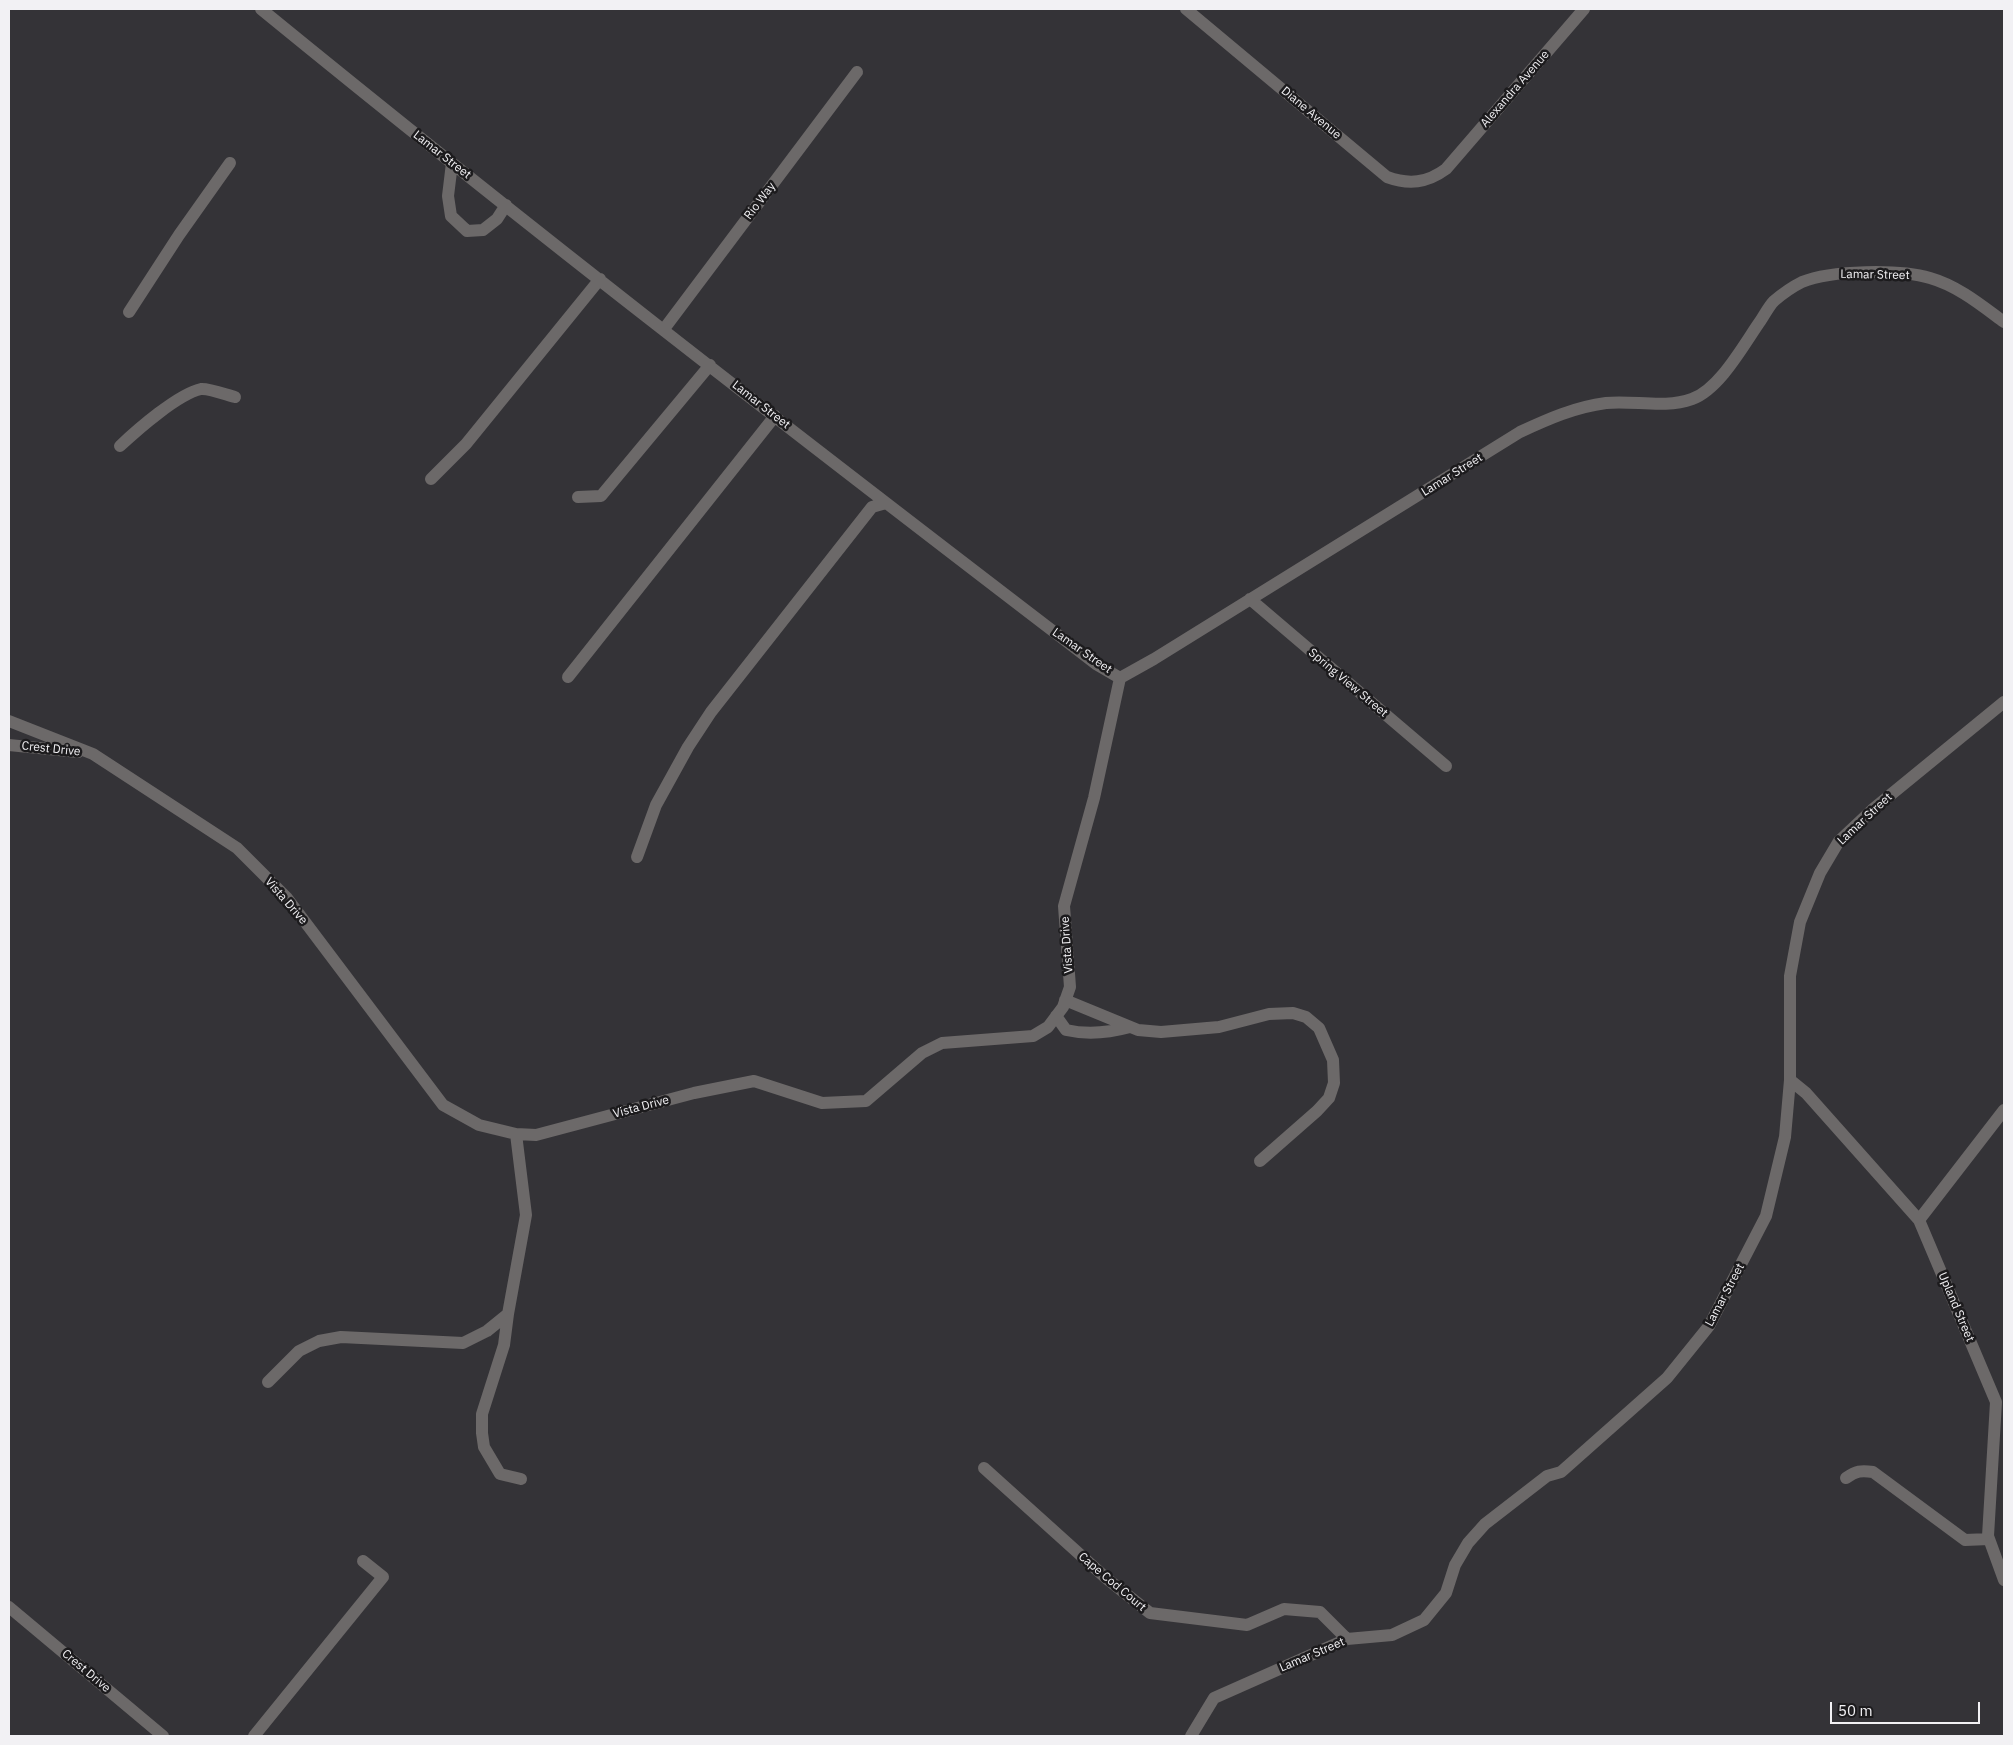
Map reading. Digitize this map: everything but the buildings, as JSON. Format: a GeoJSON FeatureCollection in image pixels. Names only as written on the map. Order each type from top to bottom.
{"type":"FeatureCollection","features":[{"type":"Feature","properties":{"kind":"street","name":"Lamar Street"},"geometry":{"type":"LineString","coordinates":[[261,9],[452,163],[886,503],[1096,664],[1120,678],[1154,659],[1520,432],[1554,416],[1606,403],[1655,405],[1693,399],[1705,392],[1725,371],[1774,301],[1802,282],[1834,274],[1896,273],[1930,278],[1966,294],[2004,322]]}},
{"type":"Feature","properties":{"kind":"street","name":"Diane Avenue"},"geometry":{"type":"LineString","coordinates":[[1186,9],[1387,177],[1397,181],[1418,182],[1433,177],[1446,169]]}},
{"type":"Feature","properties":{"kind":"street","name":"Alexandra Avenue"},"geometry":{"type":"LineString","coordinates":[[1446,169],[1584,9]]}},
{"type":"Feature","properties":{"kind":"street","name":"Rio Way"},"geometry":{"type":"LineString","coordinates":[[664,330],[857,72]]}},
{"type":"Feature","properties":{"kind":"street"},"geometry":{"type":"LineString","coordinates":[[129,312],[179,235],[230,163]]}},
{"type":"Feature","properties":{"kind":"street"},"geometry":{"type":"LineString","coordinates":[[452,163],[448,196],[452,216],[467,231],[483,230],[497,219],[506,205]]}},
{"type":"Feature","properties":{"kind":"street"},"geometry":{"type":"LineString","coordinates":[[431,479],[466,444],[600,279]]}},
{"type":"Feature","properties":{"kind":"street"},"geometry":{"type":"LineString","coordinates":[[578,497],[601,496],[710,365]]}},
{"type":"Feature","properties":{"kind":"street"},"geometry":{"type":"LineString","coordinates":[[120,446],[139,428],[175,402],[202,389],[235,396]]}},
{"type":"Feature","properties":{"kind":"street"},"geometry":{"type":"LineString","coordinates":[[568,677],[775,416]]}},
{"type":"Feature","properties":{"kind":"street"},"geometry":{"type":"LineString","coordinates":[[637,857],[656,805],[688,747],[711,712],[872,507],[886,503]]}},
{"type":"Feature","properties":{"kind":"street","name":"Spring View Street"},"geometry":{"type":"LineString","coordinates":[[1250,599],[1446,766]]}},
{"type":"Feature","properties":{"kind":"street","name":"Vista Drive"},"geometry":{"type":"LineString","coordinates":[[9,721],[93,754],[237,848],[287,898],[443,1104],[479,1125],[516,1134],[536,1135],[694,1093],[754,1081],[822,1103],[866,1102],[922,1053],[942,1043],[1033,1036],[1048,1027],[1056,1016],[1070,988],[1064,906],[1094,798],[1120,678]]}},
{"type":"Feature","properties":{"kind":"street","name":"Lamar Street"},"geometry":{"type":"LineString","coordinates":[[1190,1736],[1214,1698],[1347,1639],[1392,1635],[1424,1620],[1446,1593],[1455,1565],[1468,1543],[1485,1524],[1547,1476],[1561,1472],[1667,1378],[1706,1330],[1766,1216],[1785,1137],[1790,1080],[1790,976],[1800,922],[1820,873],[1839,841],[1865,816],[2004,702]]}},
{"type":"Feature","properties":{"kind":"street","name":"Crest Drive"},"geometry":{"type":"LineString","coordinates":[[9,745],[93,754]]}},
{"type":"Feature","properties":{"kind":"street"},"geometry":{"type":"LineString","coordinates":[[1065,1000],[1138,1030],[1161,1032],[1220,1027],[1269,1014],[1293,1012],[1306,1017],[1319,1028],[1333,1060],[1334,1083],[1329,1098],[1260,1162]]}},
{"type":"Feature","properties":{"kind":"street"},"geometry":{"type":"LineString","coordinates":[[1056,1016],[1066,1030],[1078,1033],[1110,1033],[1130,1027]]}},
{"type":"Feature","properties":{"kind":"street","name":"Upland Street"},"geometry":{"type":"LineString","coordinates":[[1790,1080],[1806,1093],[1919,1220],[1996,1402],[1989,1539],[2004,1580]]}},
{"type":"Feature","properties":{"kind":"street"},"geometry":{"type":"LineString","coordinates":[[1919,1220],[2004,1110]]}},
{"type":"Feature","properties":{"kind":"street"},"geometry":{"type":"LineString","coordinates":[[516,1134],[526,1215],[504,1345],[482,1414],[482,1433],[484,1447],[500,1474],[521,1479]]}},
{"type":"Feature","properties":{"kind":"street"},"geometry":{"type":"LineString","coordinates":[[268,1382],[299,1351],[319,1341],[340,1337],[463,1343],[487,1331],[508,1314]]}},
{"type":"Feature","properties":{"kind":"street","name":"Cape Cod Court"},"geometry":{"type":"LineString","coordinates":[[984,1468],[1106,1578],[1150,1613],[1247,1625],[1284,1609],[1320,1612],[1347,1639]]}},
{"type":"Feature","properties":{"kind":"street"},"geometry":{"type":"LineString","coordinates":[[1846,1478],[1863,1470],[1873,1472],[1965,1540],[1989,1539]]}},
{"type":"Feature","properties":{"kind":"street"},"geometry":{"type":"LineString","coordinates":[[254,1736],[383,1577],[363,1561]]}},
{"type":"Feature","properties":{"kind":"street","name":"Crest Drive"},"geometry":{"type":"LineString","coordinates":[[9,1607],[163,1736]]}}]}
